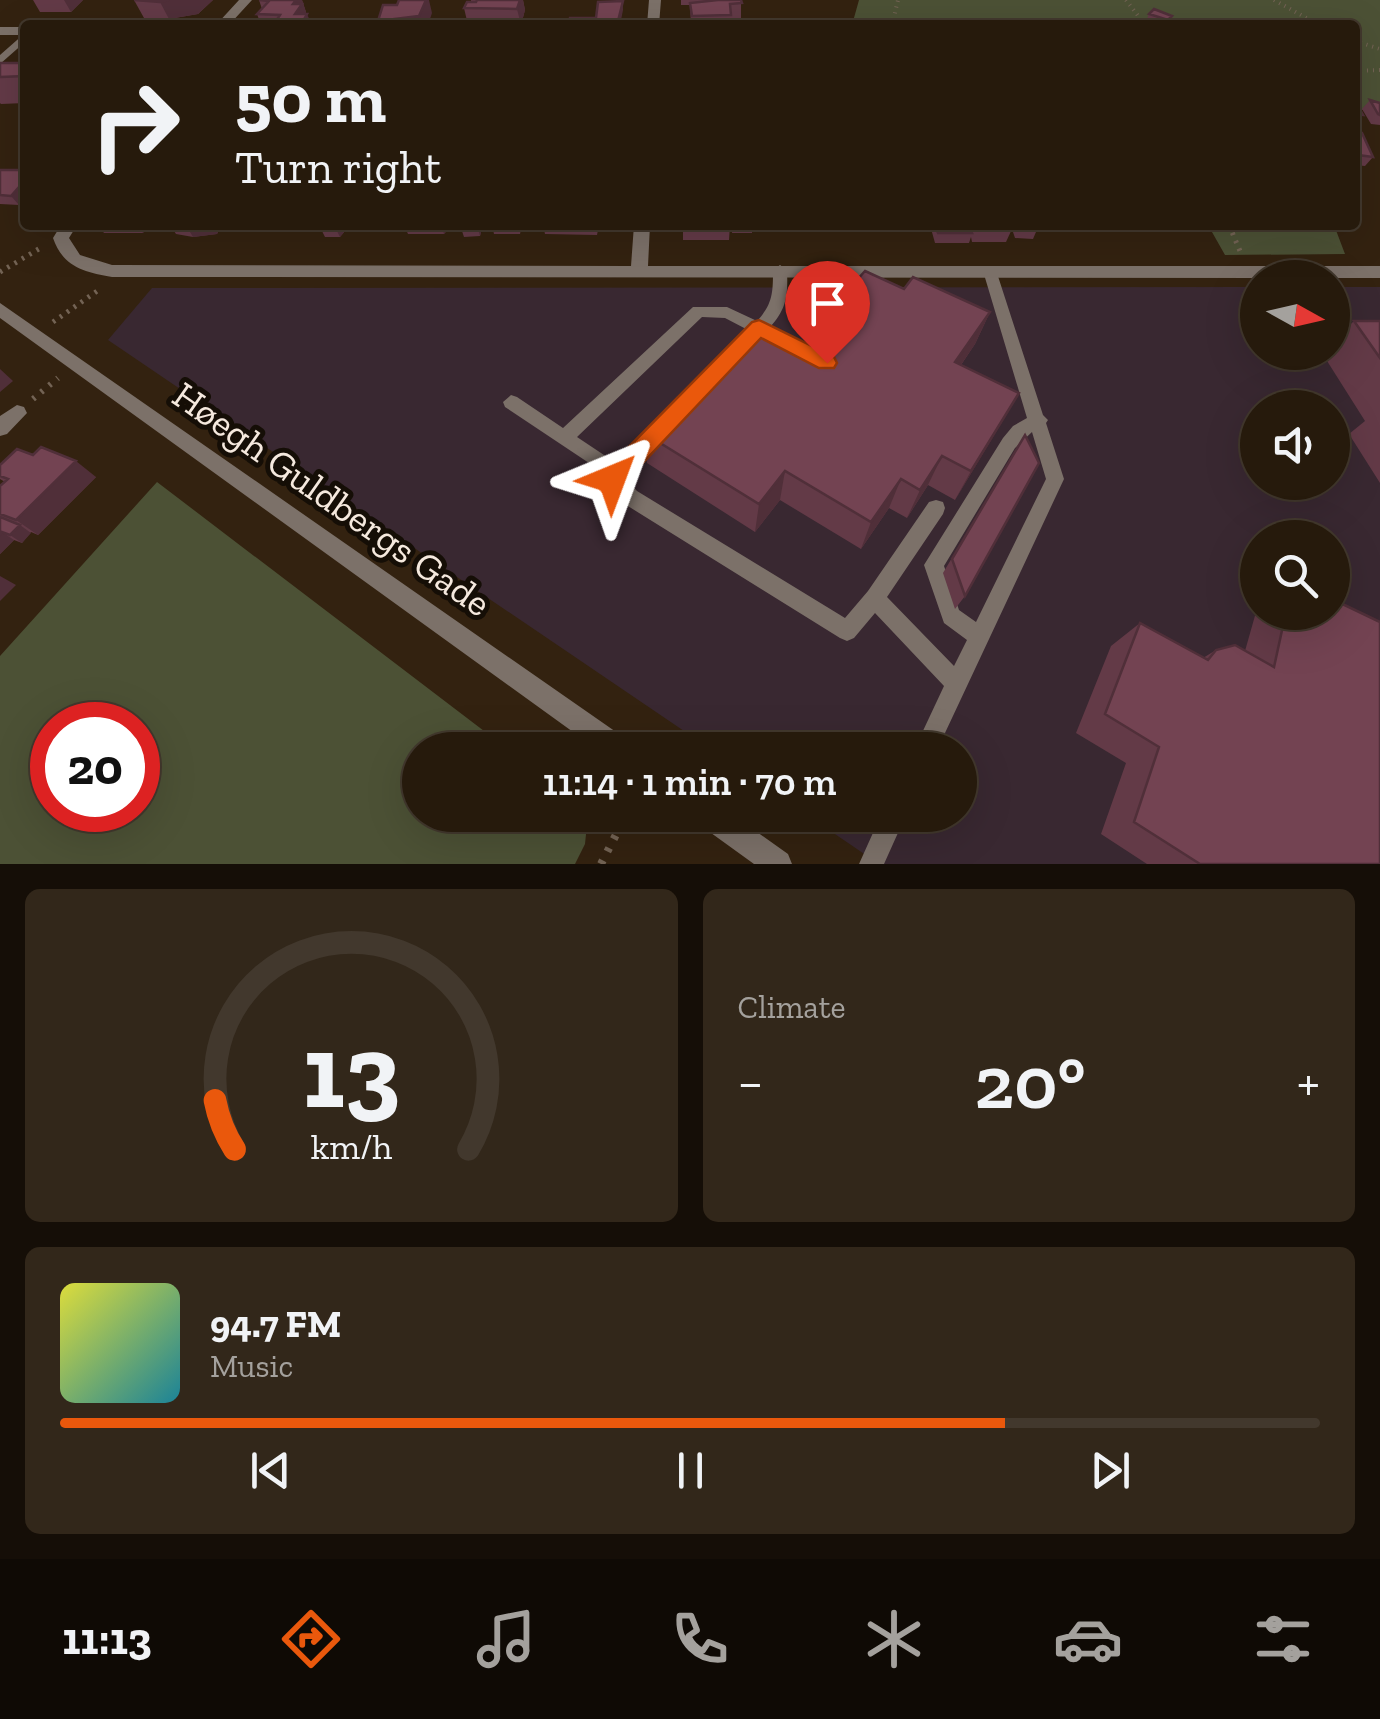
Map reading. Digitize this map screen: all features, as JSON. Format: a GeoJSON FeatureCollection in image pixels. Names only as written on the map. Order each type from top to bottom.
{"type":"FeatureCollection","features":[{"type":"Feature","properties":{"kind":"street"},"geometry":{"type":"LineString","coordinates":[[227,20],[246,0]]}},
{"type":"Feature","properties":{"kind":"street"},"geometry":{"type":"LineString","coordinates":[[639,271],[642,230]]}},
{"type":"Feature","properties":{"kind":"street"},"geometry":{"type":"LineString","coordinates":[[65,231],[65,253],[81,266],[112,272],[1380,272]]}},
{"type":"Feature","properties":{"kind":"street","name":"Høegh Guldbergs Gade"},"geometry":{"type":"LineString","coordinates":[[0,309],[595,732]]}},
{"type":"Feature","properties":{"kind":"street"},"geometry":{"type":"LineString","coordinates":[[0,428],[17,413]]}},
{"type":"Feature","properties":{"kind":"street"},"geometry":{"type":"LineString","coordinates":[[734,832],[778,864]]}},
{"type":"Feature","properties":{"kind":"lane"},"geometry":{"type":"LineString","coordinates":[[2,56],[20,38]]}},
{"type":"Feature","properties":{"kind":"lane"},"geometry":{"type":"LineString","coordinates":[[612,479],[779,305],[780,270]]}},
{"type":"Feature","properties":{"kind":"lane"},"geometry":{"type":"LineString","coordinates":[[933,732],[1053,490],[1053,464],[990,270]]}},
{"type":"Feature","properties":{"kind":"lane"},"geometry":{"type":"LineString","coordinates":[[565,437],[698,312],[720,310],[793,345]]}},
{"type":"Feature","properties":{"kind":"lane"},"geometry":{"type":"LineString","coordinates":[[510,402],[601,462],[630,497],[847,631],[875,598],[936,508]]}},
{"type":"Feature","properties":{"kind":"lane"},"geometry":{"type":"LineString","coordinates":[[979,637],[951,616],[934,565],[1008,443],[1018,431],[1039,420]]}},
{"type":"Feature","properties":{"kind":"lane"},"geometry":{"type":"LineString","coordinates":[[875,598],[956,683]]}},
{"type":"Feature","properties":{"kind":"lane"},"geometry":{"type":"LineString","coordinates":[[871,864],[886,832]]}},
{"type":"Feature","properties":{"kind":"path"},"geometry":{"type":"LineString","coordinates":[[1274,0],[1310,20]]}},
{"type":"Feature","properties":{"kind":"path"},"geometry":{"type":"LineString","coordinates":[[0,272],[65,231]]}},
{"type":"Feature","properties":{"kind":"path"},"geometry":{"type":"LineString","coordinates":[[37,333],[100,289],[112,272]]}},
{"type":"Feature","properties":{"kind":"path"},"geometry":{"type":"LineString","coordinates":[[17,413],[75,362]]}},
{"type":"Feature","properties":{"kind":"path"},"geometry":{"type":"LineString","coordinates":[[601,864],[617,832]]}},
{"type":"Feature","properties":{"kind":"shaded area"},"geometry":{"type":"Polygon","coordinates":[[[1240,287],[1240,370],[1350,370],[1350,287],[1380,287],[1380,864],[879,864],[832,832],[977,832],[977,732],[685,732],[108,340],[152,288],[1240,287]]]}},
{"type":"Feature","properties":{"kind":"green space"},"geometry":{"type":"Polygon","coordinates":[[[859,0],[1380,0],[1380,112],[1360,110],[1360,20],[853,20],[859,0]]]}},
{"type":"Feature","properties":{"kind":"green space"},"geometry":{"type":"Polygon","coordinates":[[[1211,230],[1336,230],[1345,254],[1225,255],[1211,230]]]}},
{"type":"Feature","properties":{"kind":"green space"},"geometry":{"type":"Polygon","coordinates":[[[157,482],[485,732],[402,732],[402,832],[586,832],[575,864],[0,864],[0,656],[157,482]]]}},
{"type":"Feature","properties":{"kind":"building"},"geometry":{"type":"Polygon","coordinates":[[[259,0],[296,0],[293,4],[302,4],[295,14],[307,14],[304,20],[277,20],[280,15],[257,14],[269,1],[259,0]]]}},
{"type":"Feature","properties":{"kind":"building"},"geometry":{"type":"Polygon","coordinates":[[[399,0],[426,0],[419,16],[378,20],[383,5],[397,5],[399,0]]]}},
{"type":"Feature","properties":{"kind":"building"},"geometry":{"type":"Polygon","coordinates":[[[520,0],[517,9],[464,8],[467,2],[520,0]]]}},
{"type":"Feature","properties":{"kind":"building"},"geometry":{"type":"Polygon","coordinates":[[[623,1],[618,20],[570,20],[596,18],[598,2],[623,1]]]}},
{"type":"Feature","properties":{"kind":"building"},"geometry":{"type":"Polygon","coordinates":[[[690,3],[742,3],[730,4],[731,15],[692,16],[690,3]]]}},
{"type":"Feature","properties":{"kind":"building"},"geometry":{"type":"Polygon","coordinates":[[[1154,9],[1172,16],[1168,20],[1149,14],[1154,9]]]}},
{"type":"Feature","properties":{"kind":"building"},"geometry":{"type":"Polygon","coordinates":[[[0,63],[20,63],[20,76],[0,77],[0,63]]]}},
{"type":"Feature","properties":{"kind":"building"},"geometry":{"type":"Polygon","coordinates":[[[1370,100],[1380,103],[1380,115],[1378,114],[1370,100]]]}},
{"type":"Feature","properties":{"kind":"building"},"geometry":{"type":"Polygon","coordinates":[[[1360,133],[1362,133],[1373,157],[1360,155],[1360,133]]]}},
{"type":"Feature","properties":{"kind":"building"},"geometry":{"type":"Polygon","coordinates":[[[0,170],[20,170],[20,187],[11,196],[0,195],[0,170]]]}},
{"type":"Feature","properties":{"kind":"building"},"geometry":{"type":"Polygon","coordinates":[[[937,230],[972,233],[938,233],[937,230]]]}},
{"type":"Feature","properties":{"kind":"building"},"geometry":{"type":"Polygon","coordinates":[[[865,271],[904,289],[913,277],[990,312],[955,362],[1019,393],[971,471],[942,456],[920,490],[901,479],[871,522],[785,471],[759,504],[644,433],[677,398],[688,405],[744,345],[735,340],[744,331],[752,336],[761,326],[818,356],[850,317],[832,308],[865,271]]]}},
{"type":"Feature","properties":{"kind":"building"},"geometry":{"type":"Polygon","coordinates":[[[1354,321],[1380,321],[1380,358],[1354,321]]]}},
{"type":"Feature","properties":{"kind":"building"},"geometry":{"type":"Polygon","coordinates":[[[1025,435],[1039,463],[965,596],[952,559],[1025,435]]]}},
{"type":"Feature","properties":{"kind":"building"},"geometry":{"type":"Polygon","coordinates":[[[41,447],[76,461],[16,520],[0,514],[0,486],[8,479],[0,476],[0,465],[17,449],[33,455],[41,447]]]}},
{"type":"Feature","properties":{"kind":"building"},"geometry":{"type":"Polygon","coordinates":[[[0,517],[20,525],[10,535],[0,535],[0,517]]]}},
{"type":"Feature","properties":{"kind":"building"},"geometry":{"type":"Polygon","coordinates":[[[1350,608],[1380,622],[1380,864],[1200,864],[1134,822],[1159,747],[1105,714],[1140,623],[1208,660],[1216,650],[1235,645],[1274,667],[1282,630],[1350,630],[1350,608]]]}},
{"type":"Feature","properties":{"kind":"route"},"geometry":{"type":"LineString","coordinates":[[612,479],[759,328],[827,363]]}}]}
